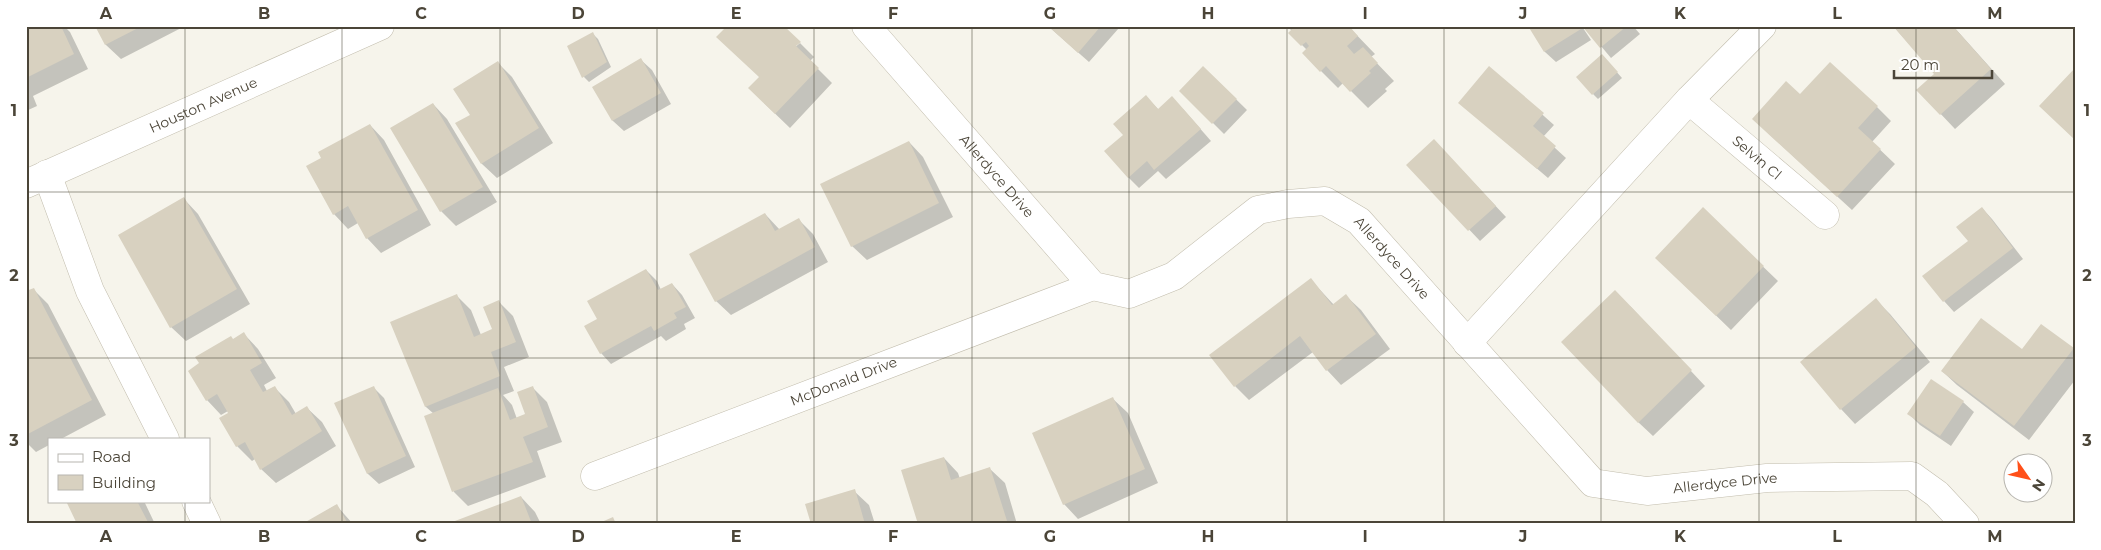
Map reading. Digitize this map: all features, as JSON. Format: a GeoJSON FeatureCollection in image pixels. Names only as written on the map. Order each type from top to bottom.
{"type":"FeatureCollection","features":[{"type":"Feature","properties":{"kind":"street","name":"Houston Avenue"},"geometry":{"type":"LineString","coordinates":[[36,179],[380,26]]}},
{"type":"Feature","properties":{"kind":"street","name":"Allerdyce Drive"},"geometry":{"type":"LineString","coordinates":[[866,26],[1093,286],[1130,294],[1174,276],[1258,210],[1288,204],[1325,200],[1359,221],[1593,483],[1647,491],[1767,478],[1912,476],[1937,494],[1965,524]]}},
{"type":"Feature","properties":{"kind":"street"},"geometry":{"type":"LineString","coordinates":[[1467,343],[1689,100],[1762,26]]}},
{"type":"Feature","properties":{"kind":"street","name":"Selvin Cl"},"geometry":{"type":"LineString","coordinates":[[1689,100],[1825,215]]}},
{"type":"Feature","properties":{"kind":"street"},"geometry":{"type":"LineString","coordinates":[[36,179],[164,438]]}},
{"type":"Feature","properties":{"kind":"street","name":"McDonald Drive"},"geometry":{"type":"LineString","coordinates":[[596,476],[1093,286]]}},
{"type":"Feature","properties":{"kind":"street"},"geometry":{"type":"LineString","coordinates":[[196,502],[207,524]]}},
{"type":"Feature","properties":{"kind":"building"},"geometry":{"type":"Polygon","coordinates":[[[36,26],[61,26],[74,54],[26,78],[26,31],[36,26]]]}},
{"type":"Feature","properties":{"kind":"building"},"geometry":{"type":"Polygon","coordinates":[[[95,26],[142,26],[105,45],[95,26]]]}},
{"type":"Feature","properties":{"kind":"building"},"geometry":{"type":"Polygon","coordinates":[[[727,26],[784,26],[801,42],[796,46],[819,68],[775,114],[748,88],[759,77],[716,37],[727,26]]]}},
{"type":"Feature","properties":{"kind":"building"},"geometry":{"type":"Polygon","coordinates":[[[1048,26],[1101,26],[1078,53],[1048,26]]]}},
{"type":"Feature","properties":{"kind":"building"},"geometry":{"type":"Polygon","coordinates":[[[1292,26],[1349,26],[1358,36],[1347,46],[1354,54],[1363,47],[1378,63],[1369,71],[1371,73],[1350,92],[1326,66],[1320,72],[1302,53],[1309,46],[1306,42],[1301,46],[1288,33],[1293,28],[1292,26]]]}},
{"type":"Feature","properties":{"kind":"building"},"geometry":{"type":"Polygon","coordinates":[[[1528,26],[1579,26],[1581,29],[1544,52],[1528,26]]]}},
{"type":"Feature","properties":{"kind":"building"},"geometry":{"type":"Polygon","coordinates":[[[1582,26],[1627,26],[1600,48],[1582,26]]]}},
{"type":"Feature","properties":{"kind":"building"},"geometry":{"type":"Polygon","coordinates":[[[1893,26],[1953,26],[1991,69],[1940,115],[1916,90],[1934,74],[1893,26]]]}},
{"type":"Feature","properties":{"kind":"building"},"geometry":{"type":"Polygon","coordinates":[[[593,32],[607,62],[582,78],[567,46],[593,32]]]}},
{"type":"Feature","properties":{"kind":"building"},"geometry":{"type":"Polygon","coordinates":[[[1602,54],[1618,72],[1592,95],[1576,77],[1602,54]]]}},
{"type":"Feature","properties":{"kind":"building"},"geometry":{"type":"Polygon","coordinates":[[[641,58],[661,93],[612,121],[592,87],[641,58]]]}},
{"type":"Feature","properties":{"kind":"building"},"geometry":{"type":"Polygon","coordinates":[[[498,61],[539,128],[481,164],[455,123],[470,115],[453,89],[498,61]]]}},
{"type":"Feature","properties":{"kind":"building"},"geometry":{"type":"Polygon","coordinates":[[[1830,62],[1878,106],[1858,128],[1881,149],[1837,197],[1752,119],[1786,81],[1800,94],[1830,62]]]}},
{"type":"Feature","properties":{"kind":"building"},"geometry":{"type":"Polygon","coordinates":[[[1203,66],[1237,99],[1212,124],[1179,91],[1203,66]]]}},
{"type":"Feature","properties":{"kind":"building"},"geometry":{"type":"Polygon","coordinates":[[[1489,66],[1544,113],[1533,126],[1556,146],[1537,169],[1458,103],[1489,66]]]}},
{"type":"Feature","properties":{"kind":"building"},"geometry":{"type":"Polygon","coordinates":[[[2075,68],[2075,140],[2039,106],[2075,68]]]}},
{"type":"Feature","properties":{"kind":"building"},"geometry":{"type":"Polygon","coordinates":[[[1146,95],[1158,109],[1172,96],[1201,129],[1154,170],[1147,161],[1128,178],[1104,151],[1123,135],[1113,124],[1146,95]]]}},
{"type":"Feature","properties":{"kind":"building"},"geometry":{"type":"Polygon","coordinates":[[[433,103],[483,187],[440,212],[390,128],[433,103]]]}},
{"type":"Feature","properties":{"kind":"building"},"geometry":{"type":"Polygon","coordinates":[[[370,124],[418,210],[366,239],[348,206],[333,215],[306,166],[321,158],[318,152],[370,124]]]}},
{"type":"Feature","properties":{"kind":"building"},"geometry":{"type":"Polygon","coordinates":[[[1434,139],[1496,206],[1468,231],[1406,165],[1434,139]]]}},
{"type":"Feature","properties":{"kind":"building"},"geometry":{"type":"Polygon","coordinates":[[[909,141],[939,203],[851,247],[820,184],[909,141]]]}},
{"type":"Feature","properties":{"kind":"building"},"geometry":{"type":"Polygon","coordinates":[[[184,197],[237,289],[170,328],[118,235],[184,197]]]}},
{"type":"Feature","properties":{"kind":"building"},"geometry":{"type":"Polygon","coordinates":[[[1703,207],[1764,266],[1716,316],[1655,258],[1703,207]]]}},
{"type":"Feature","properties":{"kind":"building"},"geometry":{"type":"Polygon","coordinates":[[[1982,207],[2013,248],[1943,302],[1922,276],[1968,241],[1956,227],[1982,207]]]}},
{"type":"Feature","properties":{"kind":"building"},"geometry":{"type":"Polygon","coordinates":[[[765,213],[775,231],[799,218],[815,247],[715,302],[689,254],[765,213]]]}},
{"type":"Feature","properties":{"kind":"building"},"geometry":{"type":"Polygon","coordinates":[[[646,269],[658,290],[672,283],[686,307],[674,313],[677,318],[654,331],[651,326],[600,354],[584,326],[597,319],[587,301],[646,269]]]}},
{"type":"Feature","properties":{"kind":"building"},"geometry":{"type":"Polygon","coordinates":[[[1311,278],[1332,305],[1346,294],[1376,334],[1326,371],[1300,336],[1234,387],[1209,355],[1311,278]]]}},
{"type":"Feature","properties":{"kind":"building"},"geometry":{"type":"Polygon","coordinates":[[[34,288],[92,400],[26,435],[26,291],[34,288]]]}},
{"type":"Feature","properties":{"kind":"building"},"geometry":{"type":"Polygon","coordinates":[[[1615,290],[1692,370],[1638,423],[1561,342],[1615,290]]]}},
{"type":"Feature","properties":{"kind":"building"},"geometry":{"type":"Polygon","coordinates":[[[457,294],[474,337],[492,329],[483,307],[499,300],[516,342],[491,352],[500,376],[425,407],[390,322],[457,294]]]}},
{"type":"Feature","properties":{"kind":"building"},"geometry":{"type":"Polygon","coordinates":[[[1876,298],[1916,347],[1840,410],[1800,362],[1876,298]]]}},
{"type":"Feature","properties":{"kind":"building"},"geometry":{"type":"Polygon","coordinates":[[[1981,318],[2022,349],[2041,324],[2074,348],[2014,426],[1941,371],[1981,318]]]}},
{"type":"Feature","properties":{"kind":"building"},"geometry":{"type":"Polygon","coordinates":[[[244,332],[262,363],[250,370],[263,392],[275,386],[292,415],[307,406],[322,431],[260,470],[245,442],[236,447],[219,418],[228,413],[217,394],[206,401],[188,371],[199,363],[195,357],[231,336],[233,339],[244,332]]]}},
{"type":"Feature","properties":{"kind":"building"},"geometry":{"type":"Polygon","coordinates":[[[1931,379],[1964,401],[1940,436],[1907,414],[1931,379]]]}},
{"type":"Feature","properties":{"kind":"building"},"geometry":{"type":"Polygon","coordinates":[[[374,386],[406,456],[367,474],[334,403],[374,386]]]}},
{"type":"Feature","properties":{"kind":"building"},"geometry":{"type":"Polygon","coordinates":[[[533,386],[548,427],[523,437],[533,462],[452,492],[424,416],[498,388],[510,420],[525,414],[517,392],[533,386]]]}},
{"type":"Feature","properties":{"kind":"building"},"geometry":{"type":"Polygon","coordinates":[[[1113,397],[1145,469],[1063,505],[1032,433],[1113,397]]]}},
{"type":"Feature","properties":{"kind":"building"},"geometry":{"type":"Polygon","coordinates":[[[944,457],[951,480],[990,467],[1008,524],[918,524],[901,470],[944,457]]]}},
{"type":"Feature","properties":{"kind":"building"},"geometry":{"type":"Polygon","coordinates":[[[855,489],[865,524],[811,524],[805,504],[855,489]]]}},
{"type":"Feature","properties":{"kind":"building"},"geometry":{"type":"Polygon","coordinates":[[[521,496],[532,524],[447,524],[521,496]]]}},
{"type":"Feature","properties":{"kind":"building"},"geometry":{"type":"Polygon","coordinates":[[[66,502],[138,502],[149,524],[77,524],[66,502]]]}},
{"type":"Feature","properties":{"kind":"building"},"geometry":{"type":"Polygon","coordinates":[[[337,504],[348,524],[302,524],[337,504]]]}},
{"type":"Feature","properties":{"kind":"building"},"geometry":{"type":"Polygon","coordinates":[[[613,517],[616,524],[597,524],[613,517]]]}}]}
